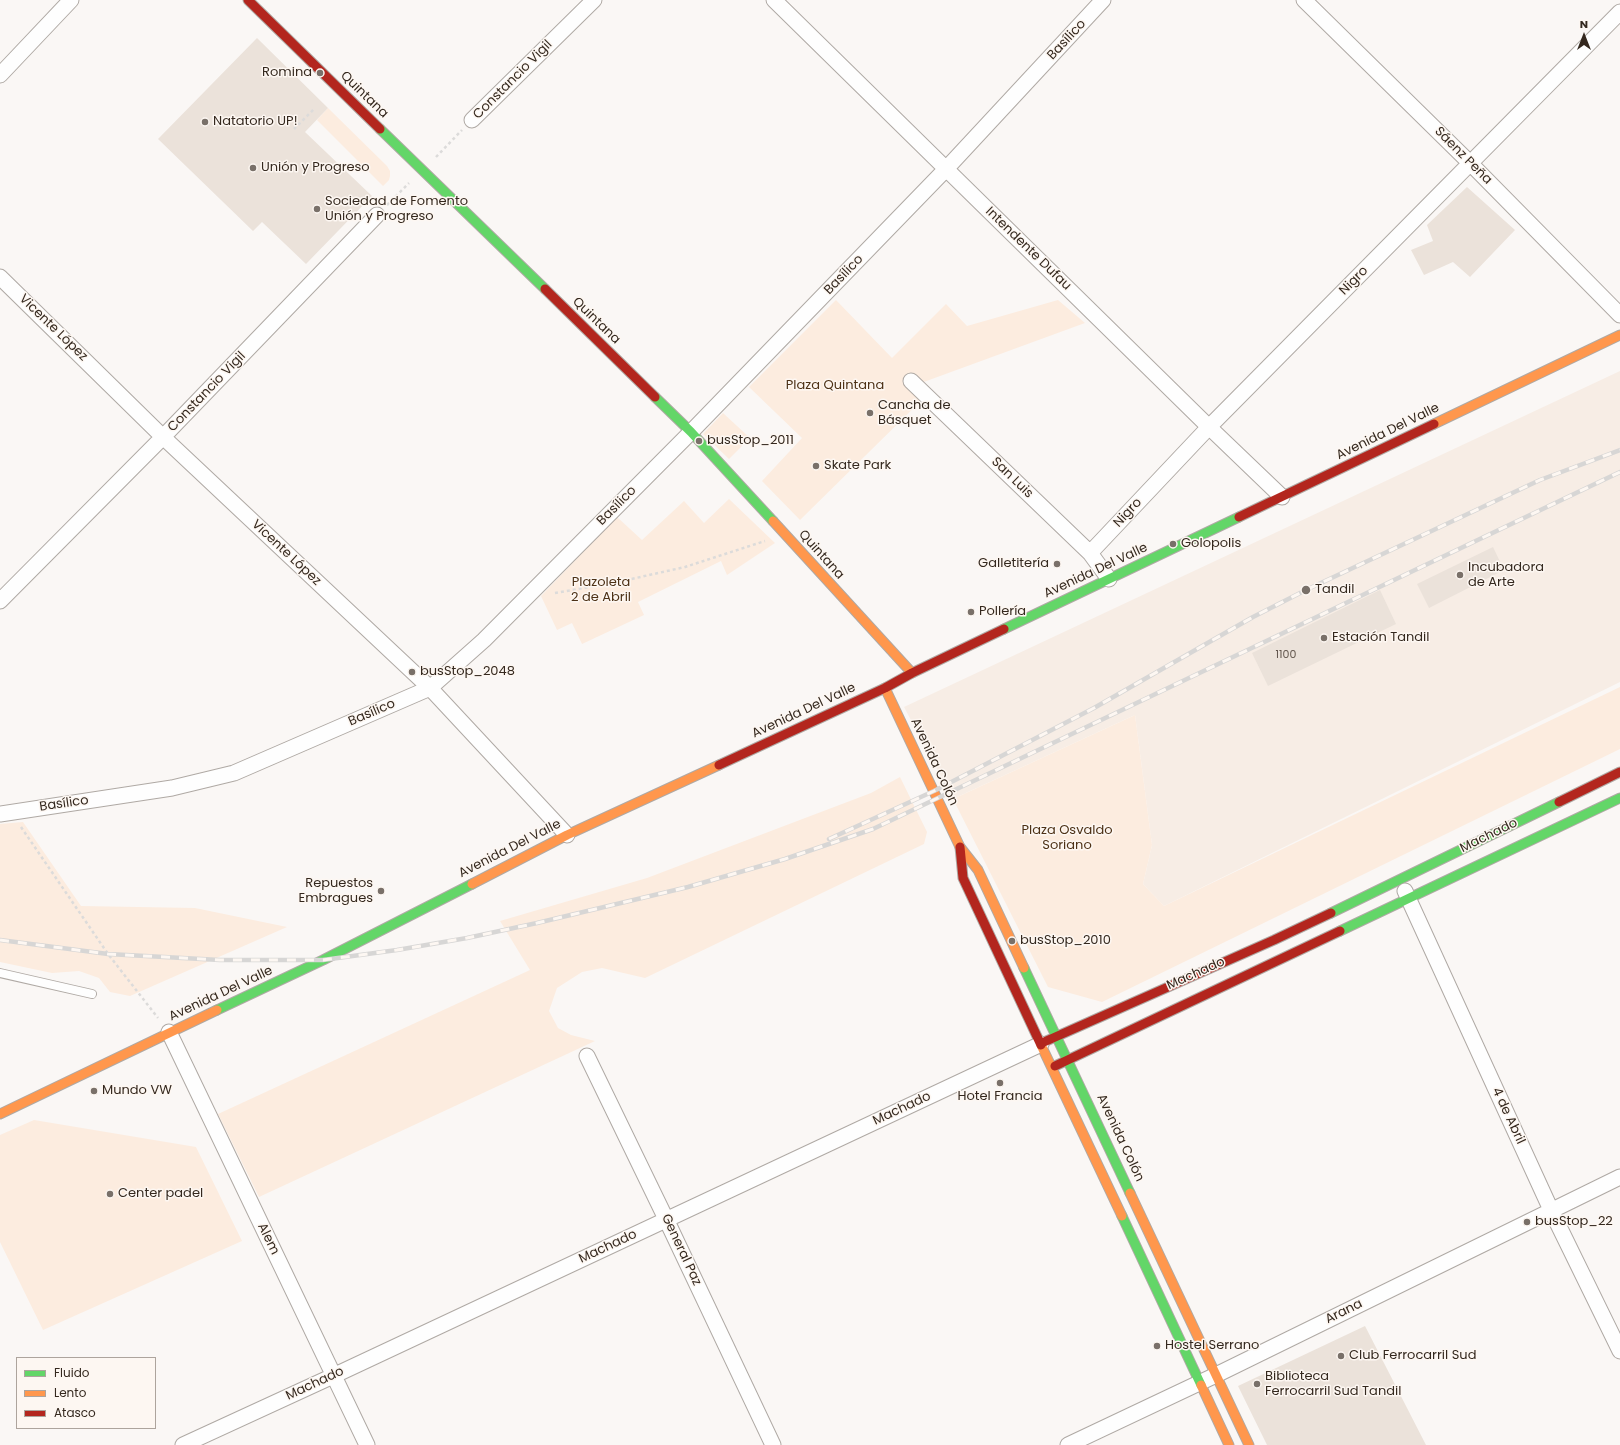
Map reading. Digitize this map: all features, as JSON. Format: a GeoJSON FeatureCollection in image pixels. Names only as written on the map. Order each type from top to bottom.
{"type":"FeatureCollection","features":[{"type":"Feature","properties":{"kind":"main road","name":"Quintana"},"geometry":{"type":"LineString","coordinates":[[248,0],[691,432],[912,673]]}},
{"type":"Feature","properties":{"kind":"main road","name":"Avenida Del Valle"},"geometry":{"type":"LineString","coordinates":[[0,1114],[169,1032],[323,960],[567,835],[885,688],[912,673],[1620,335]]}},
{"type":"Feature","properties":{"kind":"main road","name":"Avenida Colón"},"geometry":{"type":"LineString","coordinates":[[885,688],[960,847],[978,870],[1250,1445]]}},
{"type":"Feature","properties":{"kind":"main road","name":"Machado"},"geometry":{"type":"LineString","coordinates":[[1041,1044],[1274,940],[1620,772]]}},
{"type":"Feature","properties":{"kind":"main road","name":"Machado"},"geometry":{"type":"LineString","coordinates":[[1052,1068],[1620,798]]}},
{"type":"Feature","properties":{"kind":"main road","name":"Avenida Colón"},"geometry":{"type":"LineString","coordinates":[[960,847],[963,878],[1229,1445]]}},
{"type":"Feature","properties":{"kind":"street"},"geometry":{"type":"LineString","coordinates":[[0,75],[72,0]]}},
{"type":"Feature","properties":{"kind":"street","name":"Constancio Vigil"},"geometry":{"type":"LineString","coordinates":[[472,120],[594,0]]}},
{"type":"Feature","properties":{"kind":"street","name":"Intendente Dufau"},"geometry":{"type":"LineString","coordinates":[[774,0],[1282,497]]}},
{"type":"Feature","properties":{"kind":"street","name":"Basílico"},"geometry":{"type":"LineString","coordinates":[[3,809],[172,788],[234,773],[430,688],[484,640],[530,595],[691,432],[946,169],[1103,0]]}},
{"type":"Feature","properties":{"kind":"street","name":"Sáenz Peña"},"geometry":{"type":"LineString","coordinates":[[1304,0],[1471,164],[1620,315]]}},
{"type":"Feature","properties":{"kind":"street","name":"Nigro"},"geometry":{"type":"LineString","coordinates":[[1090,553],[1209,427],[1620,12]]}},
{"type":"Feature","properties":{"kind":"street","name":"Constancio Vigil"},"geometry":{"type":"LineString","coordinates":[[0,601],[164,437],[377,215]]}},
{"type":"Feature","properties":{"kind":"street","name":"Vicente López"},"geometry":{"type":"LineString","coordinates":[[0,277],[164,437],[430,688],[567,835]]}},
{"type":"Feature","properties":{"kind":"street","name":"San Luis"},"geometry":{"type":"LineString","coordinates":[[911,381],[1090,553],[1109,579]]}},
{"type":"Feature","properties":{"kind":"street","name":"4 de Abril"},"geometry":{"type":"LineString","coordinates":[[1399,879],[1551,1210],[1620,1351]]}},
{"type":"Feature","properties":{"kind":"street","name":"Alem"},"geometry":{"type":"LineString","coordinates":[[169,1032],[367,1445]]}},
{"type":"Feature","properties":{"kind":"street","name":"Machado"},"geometry":{"type":"LineString","coordinates":[[183,1445],[334,1376],[1041,1044]]}},
{"type":"Feature","properties":{"kind":"street","name":"General Paz"},"geometry":{"type":"LineString","coordinates":[[588,1056],[773,1445]]}},
{"type":"Feature","properties":{"kind":"street","name":"Arana"},"geometry":{"type":"LineString","coordinates":[[1068,1445],[1200,1383],[1620,1177]]}},
{"type":"Feature","properties":{"kind":"lane"},"geometry":{"type":"LineString","coordinates":[[0,973],[92,994]]}},
{"type":"Feature","properties":{"kind":"path"},"geometry":{"type":"LineString","coordinates":[[294,129],[314,108]]}},
{"type":"Feature","properties":{"kind":"path","name":"Constancio Vigil"},"geometry":{"type":"LineString","coordinates":[[432,161],[472,120]]}},
{"type":"Feature","properties":{"kind":"path"},"geometry":{"type":"LineString","coordinates":[[377,215],[412,181]]}},
{"type":"Feature","properties":{"kind":"path"},"geometry":{"type":"LineString","coordinates":[[530,595],[566,591],[685,567],[784,534]]}},
{"type":"Feature","properties":{"kind":"path"},"geometry":{"type":"LineString","coordinates":[[3,809],[108,954],[169,1032]]}},
{"type":"Feature","properties":{"kind":"shaded area"},"geometry":{"type":"Polygon","coordinates":[[[1620,371],[1620,682],[1164,906],[1143,884],[1152,845],[1135,715],[953,799],[904,707],[1620,371]]]}},
{"type":"Feature","properties":{"kind":"green space"},"geometry":{"type":"Polygon","coordinates":[[[328,108],[387,166],[390,171],[390,176],[389,180],[383,186],[317,120],[328,108]]]}},
{"type":"Feature","properties":{"kind":"green space","name":"Plaza Quintana"},"geometry":{"type":"Polygon","coordinates":[[[836,300],[892,358],[946,304],[967,326],[1058,300],[1085,323],[921,383],[930,392],[800,520],[762,481],[802,438],[749,387],[836,300]]]}},
{"type":"Feature","properties":{"kind":"green space"},"geometry":{"type":"Polygon","coordinates":[[[723,413],[750,438],[729,459],[703,434],[723,413]]]}},
{"type":"Feature","properties":{"kind":"green space","name":"Plazoleta 2 de Abril"},"geometry":{"type":"Polygon","coordinates":[[[729,499],[775,543],[727,575],[721,561],[638,602],[644,615],[582,644],[572,623],[557,630],[541,596],[617,517],[642,540],[684,501],[704,523],[729,499]]]}},
{"type":"Feature","properties":{"kind":"green space","name":"Plaza Osvaldo Soriano"},"geometry":{"type":"Polygon","coordinates":[[[1620,687],[1620,749],[1102,1002],[1048,987],[953,799],[1135,715],[1152,845],[1143,884],[1164,906],[1620,687]]]}},
{"type":"Feature","properties":{"kind":"green space"},"geometry":{"type":"Polygon","coordinates":[[[900,777],[927,832],[924,844],[645,978],[602,968],[582,972],[557,988],[549,1011],[558,1028],[571,1035],[595,1041],[259,1197],[218,1114],[530,970],[500,921],[647,878],[871,793],[900,777]]]}},
{"type":"Feature","properties":{"kind":"green space"},"geometry":{"type":"Polygon","coordinates":[[[23,822],[81,906],[195,908],[287,927],[130,996],[110,992],[99,978],[79,971],[52,973],[0,962],[0,824],[23,822]]]}},
{"type":"Feature","properties":{"kind":"green space","name":"Center padel"},"geometry":{"type":"Polygon","coordinates":[[[34,1120],[196,1147],[242,1241],[43,1330],[0,1242],[0,1135],[34,1120]]]}},
{"type":"Feature","properties":{"kind":"building"},"geometry":{"type":"Polygon","coordinates":[[[257,38],[328,108],[305,132],[372,196],[306,264],[262,222],[253,231],[158,139],[257,38]]]}},
{"type":"Feature","properties":{"kind":"building"},"geometry":{"type":"Polygon","coordinates":[[[1467,187],[1515,230],[1470,277],[1453,262],[1424,275],[1411,250],[1433,241],[1427,225],[1467,187]]]}},
{"type":"Feature","properties":{"kind":"building"},"geometry":{"type":"Polygon","coordinates":[[[1493,547],[1504,570],[1429,608],[1417,584],[1493,547]]]}},
{"type":"Feature","properties":{"kind":"building","name":"Estación Tandil"},"geometry":{"type":"Polygon","coordinates":[[[1380,590],[1396,624],[1268,686],[1252,653],[1380,590]]]}},
{"type":"Feature","properties":{"kind":"building","name":"Club Ferrocarril Sud"},"geometry":{"type":"Polygon","coordinates":[[[1365,1326],[1426,1445],[1267,1445],[1238,1386],[1365,1326]]]}},
{"type":"Feature","properties":{"kind":"railway"},"geometry":{"type":"LineString","coordinates":[[829,839],[934,791],[1094,708],[1253,617],[1306,590],[1540,480],[1620,450]]}},
{"type":"Feature","properties":{"kind":"railway"},"geometry":{"type":"LineString","coordinates":[[0,940],[108,954],[220,960],[323,960],[397,950],[467,938],[537,923],[688,887],[785,859],[873,829],[1620,472]]}},
{"type":"Feature","properties":{"kind":"traffic: fast"},"geometry":{"type":"LineString","coordinates":[[380,129],[545,289]]}},
{"type":"Feature","properties":{"kind":"traffic: fast"},"geometry":{"type":"LineString","coordinates":[[655,397],[691,432],[773,521]]}},
{"type":"Feature","properties":{"kind":"traffic: fast"},"geometry":{"type":"LineString","coordinates":[[1004,629],[1239,517]]}},
{"type":"Feature","properties":{"kind":"traffic: fast"},"geometry":{"type":"LineString","coordinates":[[1340,931],[1620,798]]}},
{"type":"Feature","properties":{"kind":"traffic: fast"},"geometry":{"type":"LineString","coordinates":[[1331,913],[1559,802]]}},
{"type":"Feature","properties":{"kind":"traffic: fast"},"geometry":{"type":"LineString","coordinates":[[217,1010],[323,960],[472,884]]}},
{"type":"Feature","properties":{"kind":"traffic: fast"},"geometry":{"type":"LineString","coordinates":[[1024,968],[1130,1193]]}},
{"type":"Feature","properties":{"kind":"traffic: fast"},"geometry":{"type":"LineString","coordinates":[[1122,1216],[1201,1385]]}},
{"type":"Feature","properties":{"kind":"traffic: slow"},"geometry":{"type":"LineString","coordinates":[[1434,424],[1620,335]]}},
{"type":"Feature","properties":{"kind":"traffic: slow"},"geometry":{"type":"LineString","coordinates":[[773,521],[912,673]]}},
{"type":"Feature","properties":{"kind":"traffic: slow"},"geometry":{"type":"LineString","coordinates":[[885,688],[960,847],[978,870],[1024,968]]}},
{"type":"Feature","properties":{"kind":"traffic: slow"},"geometry":{"type":"LineString","coordinates":[[472,884],[567,835],[719,765]]}},
{"type":"Feature","properties":{"kind":"traffic: slow"},"geometry":{"type":"LineString","coordinates":[[0,1114],[217,1010]]}},
{"type":"Feature","properties":{"kind":"traffic: slow"},"geometry":{"type":"LineString","coordinates":[[1041,1045],[1122,1216]]}},
{"type":"Feature","properties":{"kind":"traffic: slow"},"geometry":{"type":"LineString","coordinates":[[1130,1193],[1249,1445]]}},
{"type":"Feature","properties":{"kind":"traffic: slow"},"geometry":{"type":"LineString","coordinates":[[1201,1385],[1229,1445]]}},
{"type":"Feature","properties":{"kind":"traffic: jam"},"geometry":{"type":"LineString","coordinates":[[248,0],[380,129]]}},
{"type":"Feature","properties":{"kind":"traffic: jam"},"geometry":{"type":"LineString","coordinates":[[545,289],[655,397]]}},
{"type":"Feature","properties":{"kind":"traffic: jam"},"geometry":{"type":"LineString","coordinates":[[1239,517],[1434,424]]}},
{"type":"Feature","properties":{"kind":"traffic: jam"},"geometry":{"type":"LineString","coordinates":[[719,765],[885,688],[912,673],[1004,629]]}},
{"type":"Feature","properties":{"kind":"traffic: jam"},"geometry":{"type":"LineString","coordinates":[[1559,802],[1620,772]]}},
{"type":"Feature","properties":{"kind":"traffic: jam"},"geometry":{"type":"LineString","coordinates":[[960,847],[963,878],[1041,1045]]}},
{"type":"Feature","properties":{"kind":"traffic: jam"},"geometry":{"type":"LineString","coordinates":[[1044,1042],[1274,940],[1331,913]]}},
{"type":"Feature","properties":{"kind":"traffic: jam"},"geometry":{"type":"LineString","coordinates":[[1055,1066],[1340,931]]}},
{"type":"Feature","properties":{"kind":"place","name":"Romina"},"geometry":{"type":"Point","coordinates":[320,73]}},
{"type":"Feature","properties":{"kind":"place","name":"Natatorio UP!"},"geometry":{"type":"Point","coordinates":[205,122]}},
{"type":"Feature","properties":{"kind":"place","name":"Unión y Progreso"},"geometry":{"type":"Point","coordinates":[253,168]}},
{"type":"Feature","properties":{"kind":"place","name":"Sociedad de Fomento Unión y Progreso"},"geometry":{"type":"Point","coordinates":[317,209]}},
{"type":"Feature","properties":{"kind":"place","name":"Cancha de Básquet"},"geometry":{"type":"Point","coordinates":[870,413]}},
{"type":"Feature","properties":{"kind":"place","name":"busStop_2011"},"geometry":{"type":"Point","coordinates":[699,441]}},
{"type":"Feature","properties":{"kind":"place","name":"Skate Park"},"geometry":{"type":"Point","coordinates":[816,466]}},
{"type":"Feature","properties":{"kind":"place","name":"Golopolis"},"geometry":{"type":"Point","coordinates":[1173,544]}},
{"type":"Feature","properties":{"kind":"place","name":"Galletitería"},"geometry":{"type":"Point","coordinates":[1057,564]}},
{"type":"Feature","properties":{"kind":"place","name":"Incubadora de Arte"},"geometry":{"type":"Point","coordinates":[1460,575]}},
{"type":"Feature","properties":{"kind":"place","name":"Tandil"},"geometry":{"type":"Point","coordinates":[1306,590]}},
{"type":"Feature","properties":{"kind":"place","name":"Pollería"},"geometry":{"type":"Point","coordinates":[971,612]}},
{"type":"Feature","properties":{"kind":"place","name":"Estación Tandil"},"geometry":{"type":"Point","coordinates":[1324,638]}},
{"type":"Feature","properties":{"kind":"place","name":"busStop_2048"},"geometry":{"type":"Point","coordinates":[412,672]}},
{"type":"Feature","properties":{"kind":"place","name":"Repuestos Embragues"},"geometry":{"type":"Point","coordinates":[381,891]}},
{"type":"Feature","properties":{"kind":"place","name":"busStop_2010"},"geometry":{"type":"Point","coordinates":[1012,941]}},
{"type":"Feature","properties":{"kind":"place","name":"Hotel Francia"},"geometry":{"type":"Point","coordinates":[1000,1083]}},
{"type":"Feature","properties":{"kind":"place","name":"Mundo VW"},"geometry":{"type":"Point","coordinates":[94,1091]}},
{"type":"Feature","properties":{"kind":"place","name":"Center padel"},"geometry":{"type":"Point","coordinates":[110,1194]}},
{"type":"Feature","properties":{"kind":"place","name":"busStop_22"},"geometry":{"type":"Point","coordinates":[1527,1222]}},
{"type":"Feature","properties":{"kind":"place","name":"Hostel Serrano"},"geometry":{"type":"Point","coordinates":[1157,1346]}},
{"type":"Feature","properties":{"kind":"place","name":"Club Ferrocarril Sud"},"geometry":{"type":"Point","coordinates":[1341,1356]}},
{"type":"Feature","properties":{"kind":"place","name":"Biblioteca Ferrocarril Sud Tandil"},"geometry":{"type":"Point","coordinates":[1257,1384]}}]}
